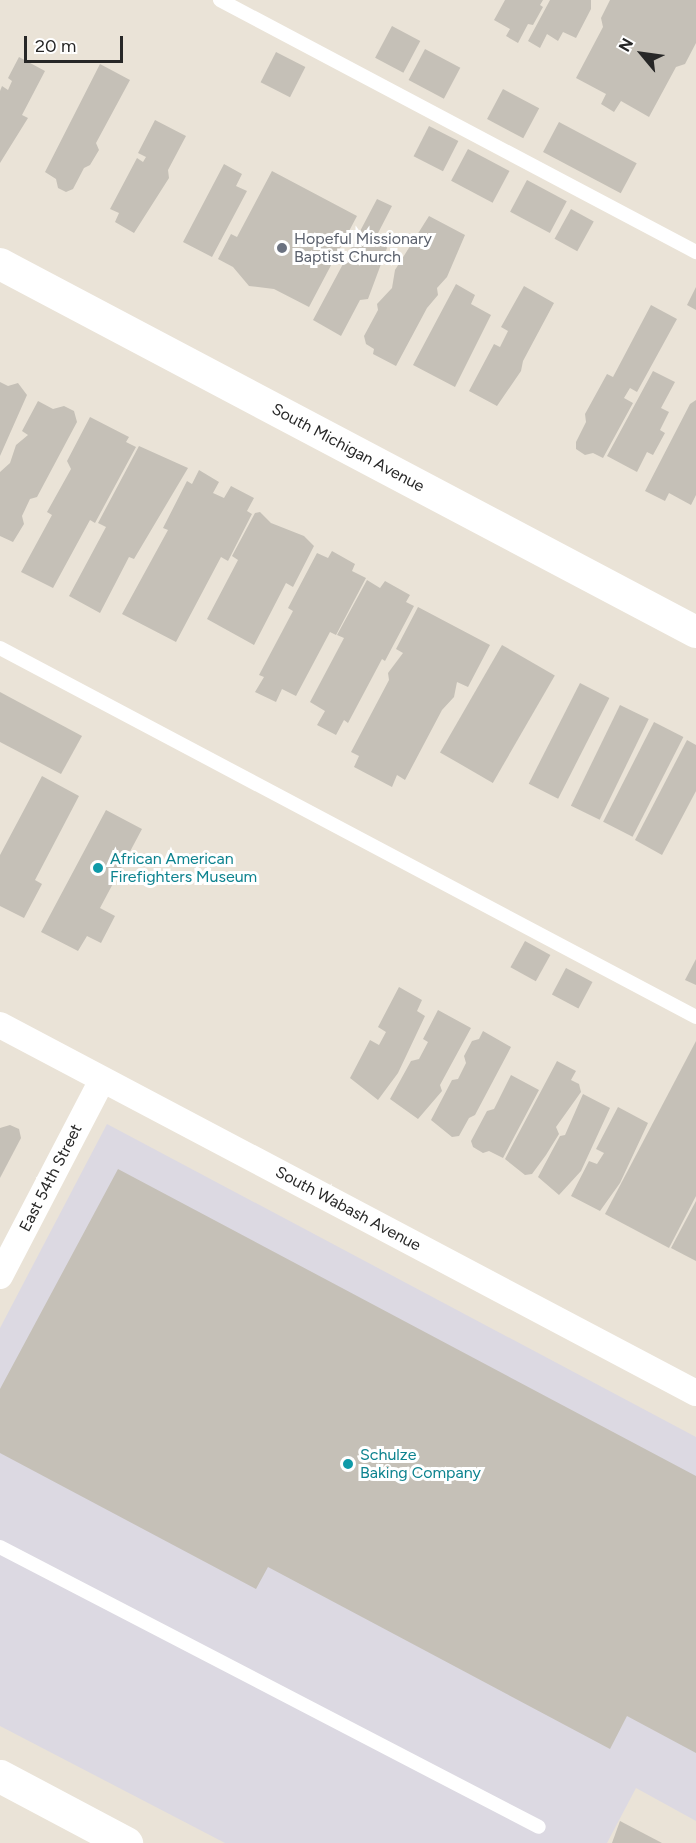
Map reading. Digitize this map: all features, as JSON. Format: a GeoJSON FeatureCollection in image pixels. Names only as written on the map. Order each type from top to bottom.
{"type":"FeatureCollection","features":[{"type":"Feature","properties":{"kind":"main road"},"geometry":{"type":"LineString","coordinates":[[0,1776],[126,1843]]}},
{"type":"Feature","properties":{"kind":"street","name":"South Michigan Avenue"},"geometry":{"type":"LineString","coordinates":[[0,264],[696,632]]}},
{"type":"Feature","properties":{"kind":"street","name":"South Wabash Avenue"},"geometry":{"type":"LineString","coordinates":[[0,1026],[696,1393]]}},
{"type":"Feature","properties":{"kind":"street","name":"East 54th Street"},"geometry":{"type":"LineString","coordinates":[[0,1276],[102,1080]]}},
{"type":"Feature","properties":{"kind":"lane"},"geometry":{"type":"LineString","coordinates":[[220,0],[696,252]]}},
{"type":"Feature","properties":{"kind":"lane"},"geometry":{"type":"LineString","coordinates":[[0,648],[696,1017]]}},
{"type":"Feature","properties":{"kind":"lane"},"geometry":{"type":"LineString","coordinates":[[0,1547],[539,1827]]}},
{"type":"Feature","properties":{"kind":"shaded area"},"geometry":{"type":"Polygon","coordinates":[[[107,1124],[696,1437],[696,1821],[636,1788],[607,1843],[225,1843],[0,1726],[0,1328],[107,1124]]]}},
{"type":"Feature","properties":{"kind":"building"},"geometry":{"type":"Polygon","coordinates":[[[505,0],[543,0],[540,5],[543,7],[533,25],[528,24],[518,43],[506,36],[510,29],[494,20],[505,0]]]}},
{"type":"Feature","properties":{"kind":"building"},"geometry":{"type":"Polygon","coordinates":[[[550,0],[591,0],[591,9],[576,38],[563,32],[558,41],[547,34],[540,48],[528,41],[550,0]]]}},
{"type":"Feature","properties":{"kind":"building"},"geometry":{"type":"Polygon","coordinates":[[[610,0],[696,0],[696,43],[685,64],[676,67],[649,117],[621,101],[614,112],[601,104],[606,94],[576,78],[603,27],[601,18],[610,0]]]}},
{"type":"Feature","properties":{"kind":"building"},"geometry":{"type":"Polygon","coordinates":[[[392,26],[420,41],[403,73],[375,58],[392,26]]]}},
{"type":"Feature","properties":{"kind":"building"},"geometry":{"type":"Polygon","coordinates":[[[425,49],[460,68],[444,99],[409,80],[425,49]]]}},
{"type":"Feature","properties":{"kind":"building"},"geometry":{"type":"Polygon","coordinates":[[[276,52],[305,67],[290,97],[261,82],[276,52]]]}},
{"type":"Feature","properties":{"kind":"building"},"geometry":{"type":"Polygon","coordinates":[[[19,57],[45,71],[22,115],[28,118],[0,163],[0,91],[2,86],[8,90],[12,81],[8,78],[19,57]]]}},
{"type":"Feature","properties":{"kind":"building"},"geometry":{"type":"Polygon","coordinates":[[[100,64],[130,80],[96,143],[99,150],[90,165],[84,168],[73,189],[66,192],[58,188],[56,179],[45,172],[100,64]]]}},
{"type":"Feature","properties":{"kind":"building"},"geometry":{"type":"Polygon","coordinates":[[[503,89],[539,108],[523,138],[487,119],[503,89]]]}},
{"type":"Feature","properties":{"kind":"building"},"geometry":{"type":"Polygon","coordinates":[[[155,120],[186,136],[168,170],[169,178],[134,233],[115,222],[119,213],[110,209],[137,158],[143,162],[146,157],[138,153],[155,120]]]}},
{"type":"Feature","properties":{"kind":"building"},"geometry":{"type":"Polygon","coordinates":[[[559,122],[637,163],[621,193],[543,152],[559,122]]]}},
{"type":"Feature","properties":{"kind":"building"},"geometry":{"type":"Polygon","coordinates":[[[429,126],[458,141],[443,171],[414,156],[429,126]]]}},
{"type":"Feature","properties":{"kind":"building"},"geometry":{"type":"Polygon","coordinates":[[[468,149],[509,171],[493,203],[451,181],[468,149]]]}},
{"type":"Feature","properties":{"kind":"building"},"geometry":{"type":"Polygon","coordinates":[[[224,164],[242,174],[236,186],[247,191],[212,257],[183,242],[224,164]]]}},
{"type":"Feature","properties":{"kind":"building","name":"Hopeful Missionary Baptist Church"},"geometry":{"type":"Polygon","coordinates":[[[272,171],[357,216],[309,307],[274,289],[249,286],[233,267],[218,259],[231,234],[237,237],[272,171]]]}},
{"type":"Feature","properties":{"kind":"building"},"geometry":{"type":"Polygon","coordinates":[[[527,180],[567,201],[550,233],[510,212],[527,180]]]}},
{"type":"Feature","properties":{"kind":"building"},"geometry":{"type":"Polygon","coordinates":[[[377,199],[392,206],[376,237],[385,242],[387,248],[368,299],[360,300],[341,336],[313,320],[343,264],[350,261],[348,254],[377,199]]]}},
{"type":"Feature","properties":{"kind":"building"},"geometry":{"type":"Polygon","coordinates":[[[571,209],[594,222],[577,251],[555,239],[571,209]]]}},
{"type":"Feature","properties":{"kind":"building"},"geometry":{"type":"Polygon","coordinates":[[[429,216],[465,235],[447,277],[437,288],[438,295],[427,308],[396,366],[373,354],[374,349],[366,344],[364,336],[378,310],[377,304],[392,288],[395,270],[429,216]]]}},
{"type":"Feature","properties":{"kind":"building"},"geometry":{"type":"Polygon","coordinates":[[[456,284],[475,295],[471,304],[491,315],[455,387],[413,365],[456,284]]]}},
{"type":"Feature","properties":{"kind":"building"},"geometry":{"type":"Polygon","coordinates":[[[524,286],[554,303],[523,361],[521,371],[497,406],[469,391],[494,344],[500,347],[508,331],[501,327],[524,286]]]}},
{"type":"Feature","properties":{"kind":"building"},"geometry":{"type":"Polygon","coordinates":[[[696,287],[696,310],[687,305],[696,287]]]}},
{"type":"Feature","properties":{"kind":"building"},"geometry":{"type":"Polygon","coordinates":[[[651,305],[677,319],[637,392],[630,388],[624,398],[633,403],[603,458],[593,453],[585,455],[576,449],[576,442],[586,422],[585,414],[607,374],[613,377],[651,305]]]}},
{"type":"Feature","properties":{"kind":"building"},"geometry":{"type":"Polygon","coordinates":[[[653,371],[675,382],[661,408],[669,412],[660,430],[665,433],[653,455],[647,452],[637,472],[607,456],[653,371]]]}},
{"type":"Feature","properties":{"kind":"building"},"geometry":{"type":"Polygon","coordinates":[[[0,382],[8,386],[18,383],[27,395],[0,456],[0,382]]]}},
{"type":"Feature","properties":{"kind":"building"},"geometry":{"type":"Polygon","coordinates":[[[696,400],[696,495],[691,505],[669,493],[665,501],[645,491],[690,404],[696,400]]]}},
{"type":"Feature","properties":{"kind":"building"},"geometry":{"type":"Polygon","coordinates":[[[38,401],[53,409],[64,406],[74,411],[77,422],[37,497],[30,499],[22,516],[24,524],[13,542],[0,536],[0,472],[10,463],[16,445],[28,435],[22,431],[38,401]]]}},
{"type":"Feature","properties":{"kind":"building"},"geometry":{"type":"Polygon","coordinates":[[[90,417],[129,437],[126,442],[136,447],[95,523],[90,520],[53,588],[21,572],[52,515],[47,512],[71,469],[67,461],[90,417]]]}},
{"type":"Feature","properties":{"kind":"building"},"geometry":{"type":"Polygon","coordinates":[[[139,446],[188,468],[134,559],[129,557],[100,613],[69,596],[106,527],[98,523],[139,446]]]}},
{"type":"Feature","properties":{"kind":"building"},"geometry":{"type":"Polygon","coordinates":[[[199,470],[219,482],[213,493],[224,498],[231,486],[254,498],[247,511],[252,514],[228,561],[221,557],[176,642],[122,614],[168,530],[163,528],[187,481],[192,484],[199,470]]]}},
{"type":"Feature","properties":{"kind":"building"},"geometry":{"type":"Polygon","coordinates":[[[260,512],[271,523],[304,536],[314,546],[293,587],[286,583],[254,645],[207,619],[238,560],[232,556],[255,513],[260,512]]]}},
{"type":"Feature","properties":{"kind":"building"},"geometry":{"type":"Polygon","coordinates":[[[332,551],[355,564],[352,571],[366,578],[336,635],[330,632],[296,696],[282,689],[276,702],[255,692],[264,677],[259,675],[293,611],[288,608],[317,553],[328,558],[332,551]]]}},
{"type":"Feature","properties":{"kind":"building"},"geometry":{"type":"Polygon","coordinates":[[[367,580],[380,588],[385,581],[410,595],[406,602],[414,606],[385,661],[382,659],[348,723],[344,720],[336,735],[317,725],[325,711],[310,702],[344,638],[337,635],[367,580]]]}},
{"type":"Feature","properties":{"kind":"building"},"geometry":{"type":"Polygon","coordinates":[[[418,607],[490,645],[468,687],[457,682],[454,697],[442,710],[405,780],[397,775],[392,787],[354,767],[359,756],[351,752],[389,680],[388,673],[403,653],[396,649],[418,607]]]}},
{"type":"Feature","properties":{"kind":"building"},"geometry":{"type":"Polygon","coordinates":[[[502,645],[555,675],[493,783],[440,752],[502,645]]]}},
{"type":"Feature","properties":{"kind":"building"},"geometry":{"type":"Polygon","coordinates":[[[580,683],[609,698],[558,799],[529,784],[580,683]]]}},
{"type":"Feature","properties":{"kind":"building"},"geometry":{"type":"Polygon","coordinates":[[[0,692],[82,736],[61,774],[0,742],[0,692]]]}},
{"type":"Feature","properties":{"kind":"building"},"geometry":{"type":"Polygon","coordinates":[[[620,705],[649,719],[600,820],[571,806],[620,705]]]}},
{"type":"Feature","properties":{"kind":"building"},"geometry":{"type":"Polygon","coordinates":[[[654,722],[683,737],[633,837],[603,822],[654,722]]]}},
{"type":"Feature","properties":{"kind":"building"},"geometry":{"type":"Polygon","coordinates":[[[687,740],[696,745],[696,791],[662,855],[635,840],[687,740]]]}},
{"type":"Feature","properties":{"kind":"building"},"geometry":{"type":"Polygon","coordinates":[[[42,776],[79,796],[35,880],[42,884],[24,918],[0,906],[0,855],[42,776]]]}},
{"type":"Feature","properties":{"kind":"building","name":"African American Firefighters Museum"},"geometry":{"type":"Polygon","coordinates":[[[106,810],[142,829],[100,908],[115,916],[101,943],[87,936],[78,951],[41,932],[106,810]]]}},
{"type":"Feature","properties":{"kind":"building"},"geometry":{"type":"Polygon","coordinates":[[[525,941],[550,955],[536,981],[510,967],[525,941]]]}},
{"type":"Feature","properties":{"kind":"building"},"geometry":{"type":"Polygon","coordinates":[[[696,959],[696,985],[685,980],[696,959]]]}},
{"type":"Feature","properties":{"kind":"building"},"geometry":{"type":"Polygon","coordinates":[[[566,968],[592,982],[578,1009],[552,994],[566,968]]]}},
{"type":"Feature","properties":{"kind":"building"},"geometry":{"type":"Polygon","coordinates":[[[399,987],[422,1000],[417,1011],[425,1016],[398,1073],[378,1100],[350,1078],[370,1040],[379,1045],[386,1032],[378,1027],[399,987]]]}},
{"type":"Feature","properties":{"kind":"building"},"geometry":{"type":"Polygon","coordinates":[[[438,1010],[471,1028],[440,1085],[442,1091],[418,1119],[390,1099],[411,1061],[419,1059],[428,1042],[423,1039],[438,1010]]]}},
{"type":"Feature","properties":{"kind":"building"},"geometry":{"type":"Polygon","coordinates":[[[483,1031],[511,1047],[475,1115],[469,1118],[459,1136],[452,1137],[431,1120],[452,1080],[458,1079],[466,1063],[464,1056],[472,1041],[479,1039],[483,1031]]]}},
{"type":"Feature","properties":{"kind":"building"},"geometry":{"type":"Polygon","coordinates":[[[696,1041],[696,1196],[669,1248],[605,1214],[696,1041]]]}},
{"type":"Feature","properties":{"kind":"building"},"geometry":{"type":"Polygon","coordinates":[[[557,1061],[576,1071],[571,1080],[579,1084],[581,1092],[556,1127],[559,1134],[546,1155],[532,1174],[525,1175],[505,1159],[557,1061]]]}},
{"type":"Feature","properties":{"kind":"building"},"geometry":{"type":"Polygon","coordinates":[[[511,1075],[539,1090],[503,1158],[489,1151],[483,1153],[473,1147],[471,1141],[487,1111],[494,1109],[511,1075]]]}},
{"type":"Feature","properties":{"kind":"building"},"geometry":{"type":"Polygon","coordinates":[[[583,1094],[610,1108],[581,1171],[559,1195],[538,1177],[560,1136],[565,1135],[583,1094]]]}},
{"type":"Feature","properties":{"kind":"building"},"geometry":{"type":"Polygon","coordinates":[[[618,1107],[648,1123],[620,1183],[600,1211],[571,1196],[589,1161],[597,1164],[604,1153],[596,1149],[618,1107]]]}},
{"type":"Feature","properties":{"kind":"building"},"geometry":{"type":"Polygon","coordinates":[[[10,1125],[19,1129],[21,1138],[0,1178],[0,1128],[10,1125]]]}},
{"type":"Feature","properties":{"kind":"building","name":"Schulze Baking Company"},"geometry":{"type":"Polygon","coordinates":[[[118,1169],[696,1476],[696,1753],[627,1716],[610,1749],[268,1567],[256,1589],[0,1453],[0,1389],[118,1169]]]}},
{"type":"Feature","properties":{"kind":"building"},"geometry":{"type":"Polygon","coordinates":[[[696,1201],[696,1261],[671,1248],[696,1201]]]}},
{"type":"Feature","properties":{"kind":"building"},"geometry":{"type":"Polygon","coordinates":[[[620,1821],[662,1843],[612,1843],[620,1821]]]}},
{"type":"Feature","properties":{"kind":"place","name":"Hopeful Missionary Baptist Church"},"geometry":{"type":"Point","coordinates":[282,248]}},
{"type":"Feature","properties":{"kind":"place","name":"African American Firefighters Museum"},"geometry":{"type":"Point","coordinates":[98,868]}},
{"type":"Feature","properties":{"kind":"place","name":"Schulze Baking Company"},"geometry":{"type":"Point","coordinates":[348,1464]}}]}
